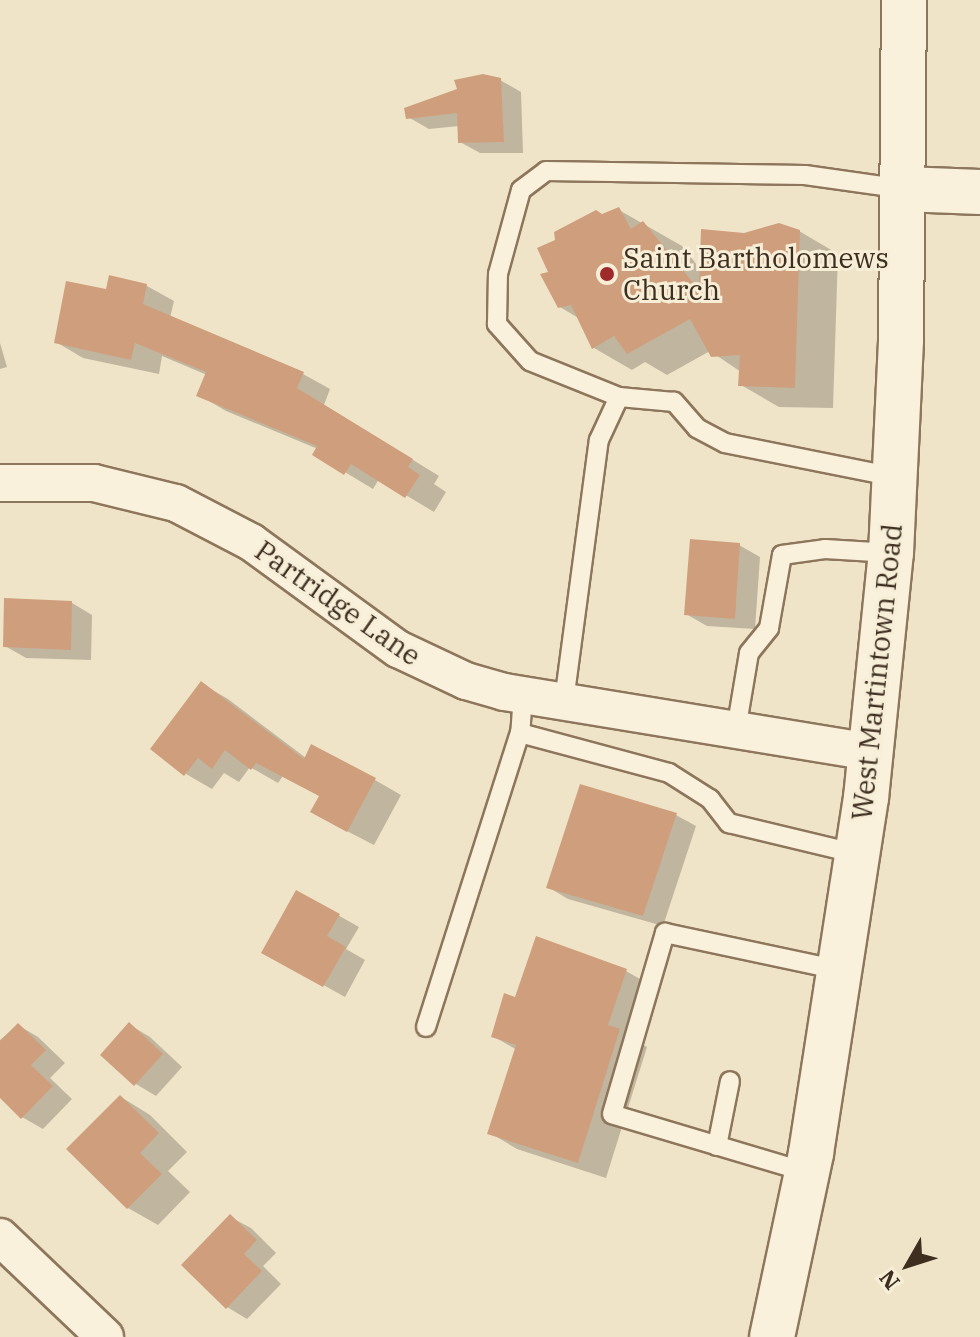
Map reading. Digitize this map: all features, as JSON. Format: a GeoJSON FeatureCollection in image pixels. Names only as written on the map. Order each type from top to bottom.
{"type":"FeatureCollection","features":[{"type":"Feature","properties":{"kind":"main road","name":"West Martintown Road"},"geometry":{"type":"LineString","coordinates":[[772,1337],[806,1172],[858,854],[891,553],[903,189],[904,0]]}},
{"type":"Feature","properties":{"kind":"main road"},"geometry":{"type":"LineString","coordinates":[[903,189],[980,192]]}},
{"type":"Feature","properties":{"kind":"street","name":"Partridge Lane"},"geometry":{"type":"LineString","coordinates":[[0,483],[94,483],[176,503],[251,542],[409,655],[466,681],[523,694],[871,752]]}},
{"type":"Feature","properties":{"kind":"street"},"geometry":{"type":"LineString","coordinates":[[0,1237],[105,1337]]}},
{"type":"Feature","properties":{"kind":"lane"},"geometry":{"type":"LineString","coordinates":[[895,477],[725,443],[697,428],[674,402],[619,397],[530,361],[497,324],[498,274],[521,190],[546,171],[805,175],[903,189]]}},
{"type":"Feature","properties":{"kind":"lane"},"geometry":{"type":"LineString","coordinates":[[564,701],[599,440],[619,397]]}},
{"type":"Feature","properties":{"kind":"lane"},"geometry":{"type":"LineString","coordinates":[[736,730],[749,653],[769,628],[782,555],[825,549],[891,553]]}},
{"type":"Feature","properties":{"kind":"lane"},"geometry":{"type":"LineString","coordinates":[[426,1027],[520,733],[523,694]]}},
{"type":"Feature","properties":{"kind":"lane"},"geometry":{"type":"LineString","coordinates":[[520,733],[669,773],[710,799],[729,823],[858,854]]}},
{"type":"Feature","properties":{"kind":"lane"},"geometry":{"type":"LineString","coordinates":[[806,1172],[612,1114],[665,933],[839,970]]}},
{"type":"Feature","properties":{"kind":"lane"},"geometry":{"type":"LineString","coordinates":[[717,1146],[730,1081]]}},
{"type":"Feature","properties":{"kind":"building"},"geometry":{"type":"Polygon","coordinates":[[[483,74],[501,78],[504,142],[458,143],[457,113],[406,119],[404,108],[457,89],[454,80],[483,74]]]}},
{"type":"Feature","properties":{"kind":"building"},"geometry":{"type":"Polygon","coordinates":[[[619,207],[631,229],[643,221],[699,290],[701,229],[744,233],[779,223],[800,230],[795,388],[738,386],[740,355],[711,357],[690,319],[627,354],[614,336],[592,349],[571,305],[558,308],[540,274],[548,272],[537,248],[555,240],[554,232],[596,210],[602,214],[619,207]]]}},
{"type":"Feature","properties":{"kind":"building"},"geometry":{"type":"Polygon","coordinates":[[[109,275],[147,284],[143,304],[304,372],[297,388],[413,459],[408,467],[420,475],[405,498],[351,464],[344,475],[312,455],[317,446],[196,396],[206,372],[135,343],[131,360],[54,343],[66,281],[106,289],[109,275]]]}},
{"type":"Feature","properties":{"kind":"building"},"geometry":{"type":"Polygon","coordinates":[[[690,539],[740,543],[735,619],[684,615],[690,539]]]}},
{"type":"Feature","properties":{"kind":"building"},"geometry":{"type":"Polygon","coordinates":[[[4,598],[72,601],[71,650],[3,647],[4,598]]]}},
{"type":"Feature","properties":{"kind":"building"},"geometry":{"type":"Polygon","coordinates":[[[201,681],[304,759],[311,744],[376,778],[347,832],[310,812],[319,796],[256,763],[251,770],[225,750],[212,769],[198,758],[184,776],[150,749],[201,681]]]}},
{"type":"Feature","properties":{"kind":"building"},"geometry":{"type":"Polygon","coordinates":[[[580,784],[677,813],[643,916],[546,888],[580,784]]]}},
{"type":"Feature","properties":{"kind":"building"},"geometry":{"type":"Polygon","coordinates":[[[296,890],[340,914],[327,936],[346,947],[323,987],[261,953],[296,890]]]}},
{"type":"Feature","properties":{"kind":"building"},"geometry":{"type":"Polygon","coordinates":[[[536,936],[627,969],[608,1025],[620,1029],[578,1163],[487,1134],[516,1045],[491,1037],[504,993],[515,997],[536,936]]]}},
{"type":"Feature","properties":{"kind":"building"},"geometry":{"type":"Polygon","coordinates":[[[129,1022],[163,1054],[134,1086],[100,1055],[129,1022]]]}},
{"type":"Feature","properties":{"kind":"building"},"geometry":{"type":"Polygon","coordinates":[[[18,1023],[46,1050],[31,1065],[53,1086],[21,1119],[0,1098],[0,1041],[18,1023]]]}},
{"type":"Feature","properties":{"kind":"building"},"geometry":{"type":"Polygon","coordinates":[[[120,1095],[159,1133],[140,1153],[162,1174],[127,1209],[66,1149],[120,1095]]]}},
{"type":"Feature","properties":{"kind":"building"},"geometry":{"type":"Polygon","coordinates":[[[230,1214],[257,1240],[244,1254],[262,1271],[226,1309],[181,1265],[230,1214]]]}},
{"type":"Feature","properties":{"kind":"place","name":"Saint Bartholomews Church"},"geometry":{"type":"Point","coordinates":[607,274]}}]}
